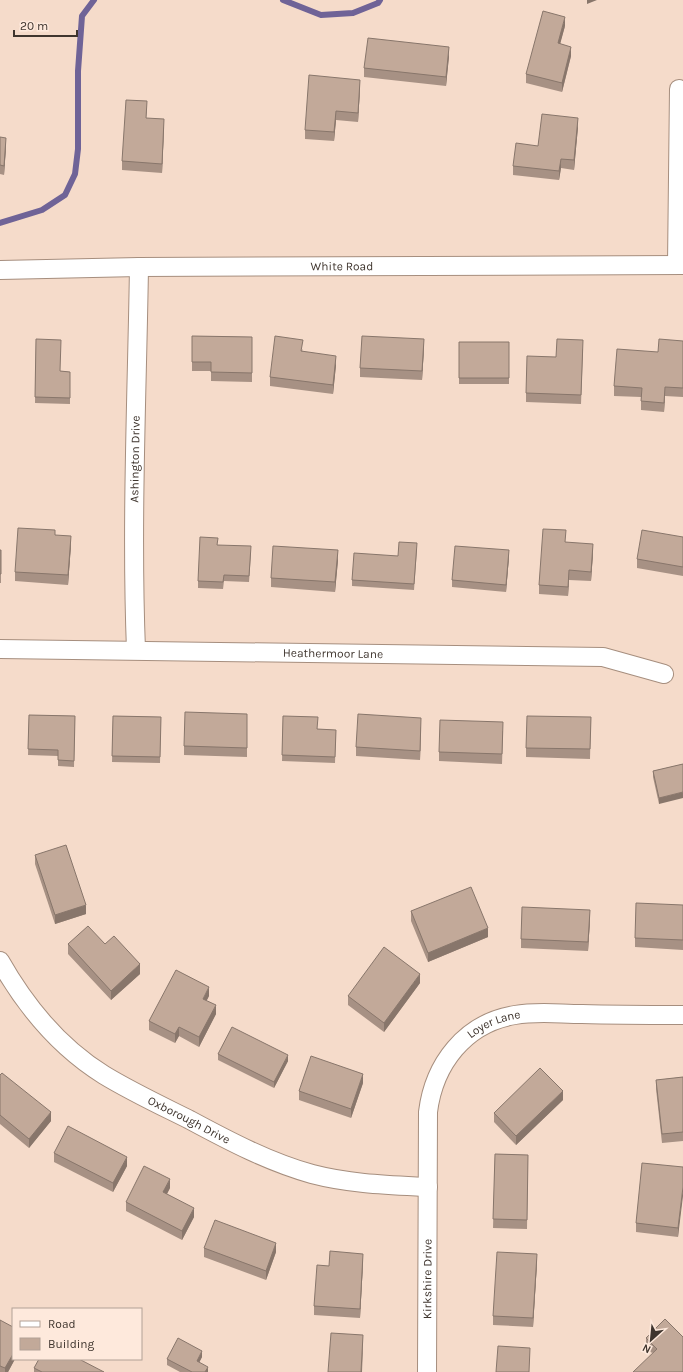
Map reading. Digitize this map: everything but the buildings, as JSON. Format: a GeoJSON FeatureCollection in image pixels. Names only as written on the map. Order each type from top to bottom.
{"type":"FeatureCollection","features":[{"type":"Feature","properties":{"kind":"street"},"geometry":{"type":"LineString","coordinates":[[679,89],[680,265]]}},
{"type":"Feature","properties":{"kind":"street","name":"White Road"},"geometry":{"type":"LineString","coordinates":[[0,270],[138,267],[680,265]]}},
{"type":"Feature","properties":{"kind":"street","name":"Ashington Drive"},"geometry":{"type":"LineString","coordinates":[[136,650],[134,494],[138,267]]}},
{"type":"Feature","properties":{"kind":"street","name":"Heathermoor Lane"},"geometry":{"type":"LineString","coordinates":[[0,649],[603,657],[664,674]]}},
{"type":"Feature","properties":{"kind":"street","name":"Oxborough Drive"},"geometry":{"type":"LineString","coordinates":[[0,961],[15,988],[44,1024],[82,1060],[112,1079],[235,1144],[280,1164],[312,1174],[360,1183],[428,1187]]}},
{"type":"Feature","properties":{"kind":"street","name":"Loyer Lane"},"geometry":{"type":"LineString","coordinates":[[428,1187],[428,1112],[430,1097],[441,1067],[460,1043],[472,1033],[493,1022],[515,1015],[683,1015]]}},
{"type":"Feature","properties":{"kind":"street","name":"Kirkshire Drive"},"geometry":{"type":"LineString","coordinates":[[427,1372],[428,1187]]}},
{"type":"Feature","properties":{"kind":"waterway"},"geometry":{"type":"LineString","coordinates":[[0,223],[42,210],[65,195],[75,174],[78,149],[78,71],[82,16],[94,0]]}},
{"type":"Feature","properties":{"kind":"waterway"},"geometry":{"type":"LineString","coordinates":[[283,0],[321,15],[353,13],[378,3],[380,0]]}}]}
